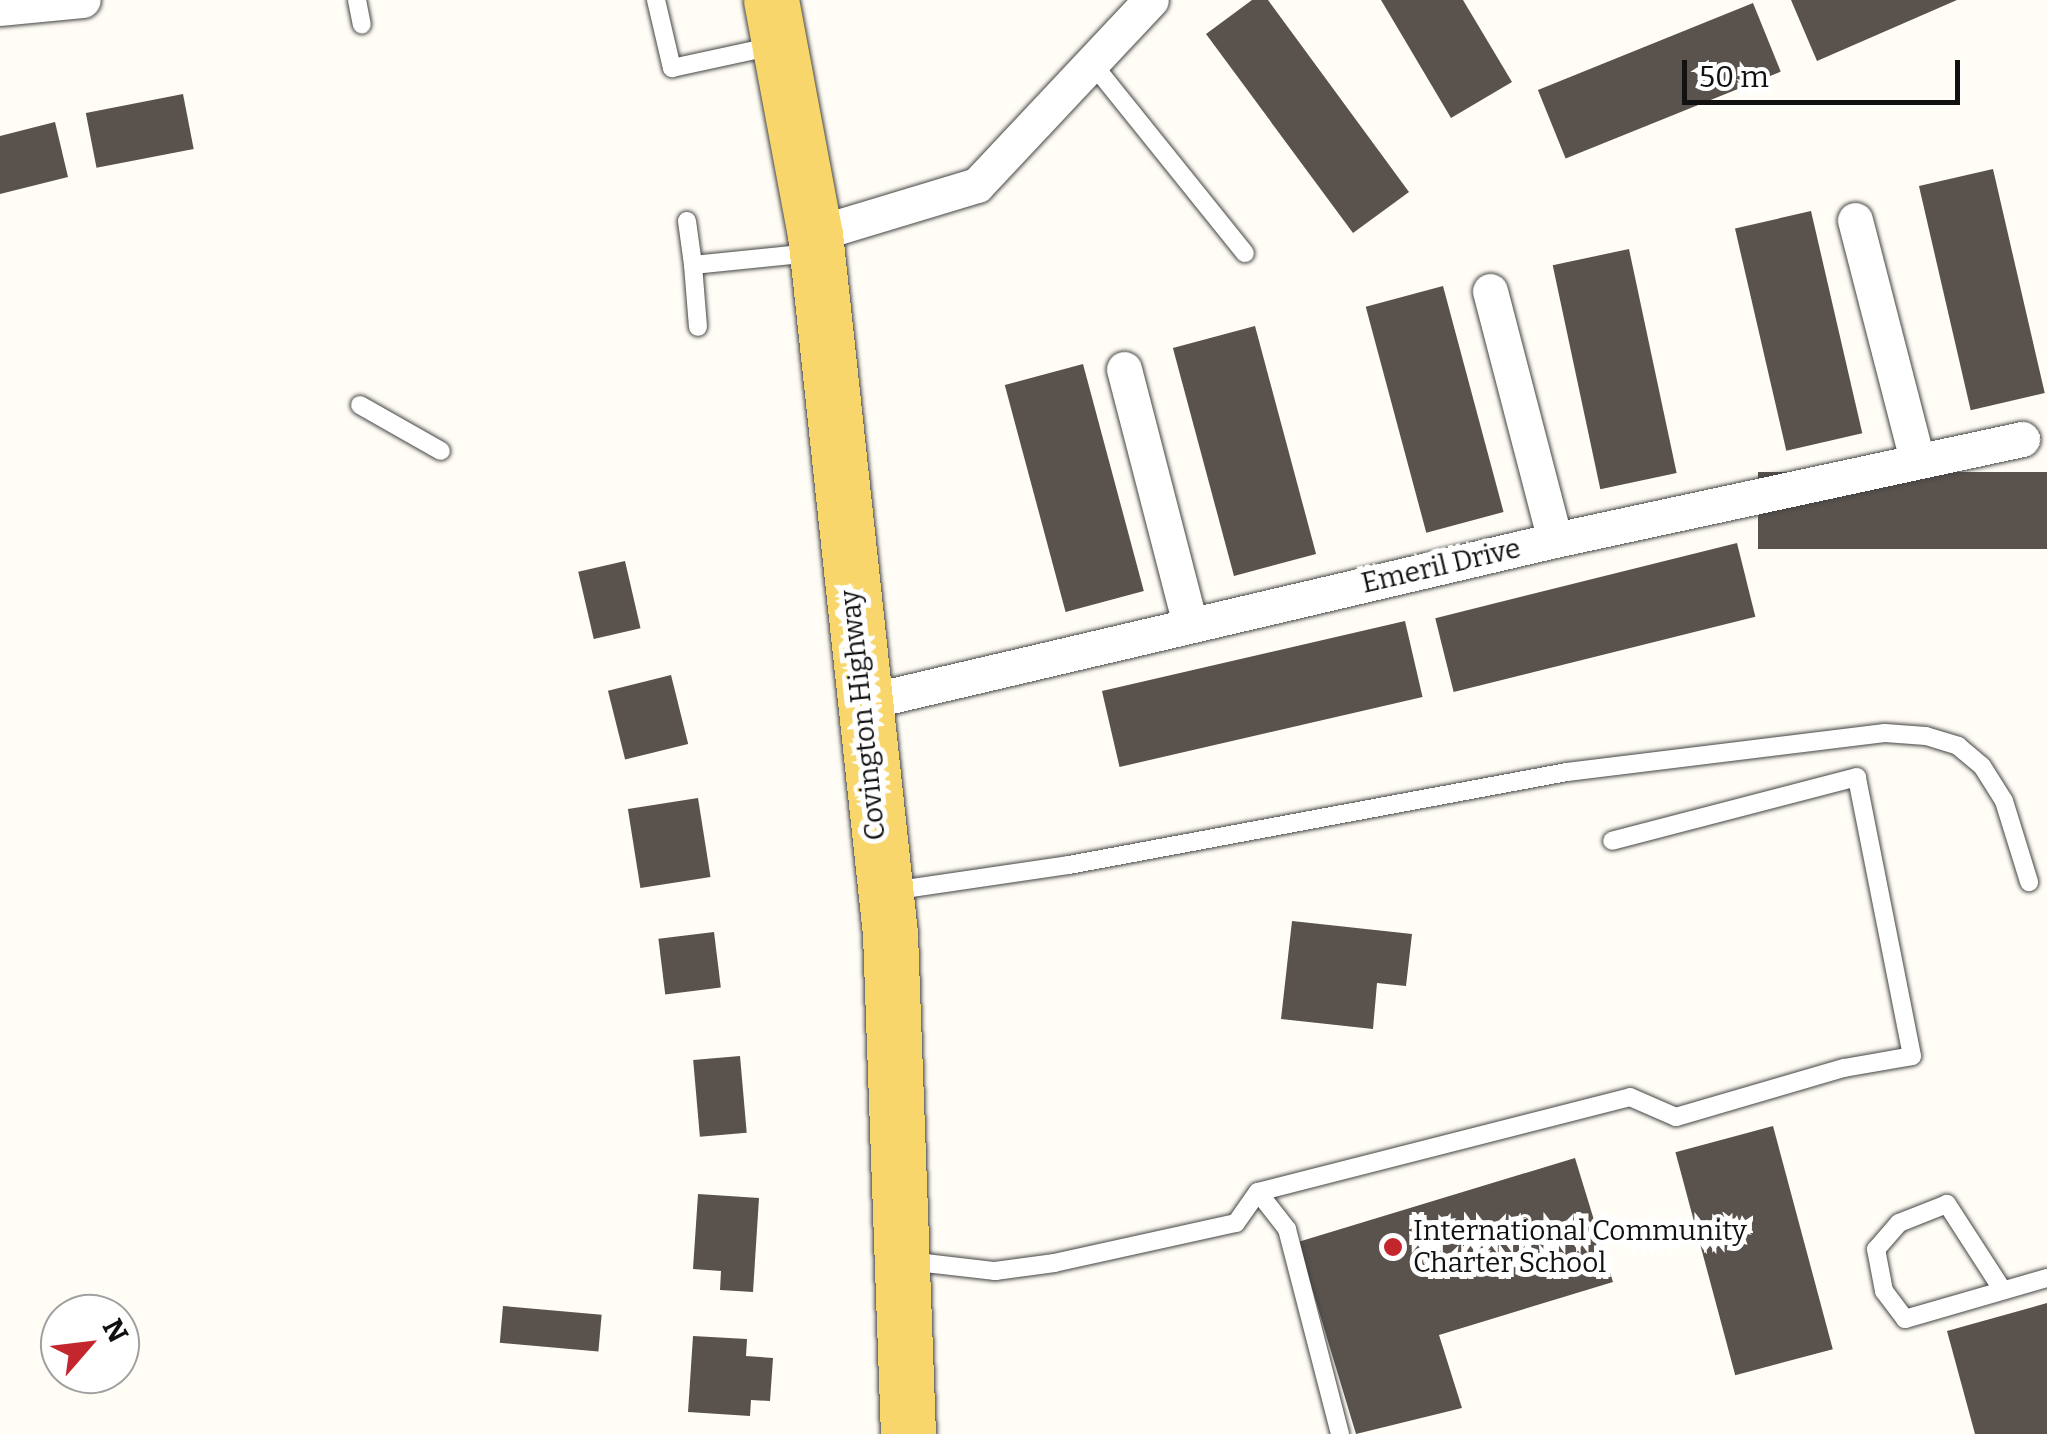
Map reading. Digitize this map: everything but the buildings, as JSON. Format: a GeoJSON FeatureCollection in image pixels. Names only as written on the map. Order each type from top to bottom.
{"type":"FeatureCollection","features":[{"type":"Feature","properties":{"kind":"main road","name":"Covington Highway"},"geometry":{"type":"LineString","coordinates":[[774,22],[816,243],[880,892],[890,934],[908,1434]]}},
{"type":"Feature","properties":{"kind":"street"},"geometry":{"type":"LineString","coordinates":[[816,243],[977,185],[1151,0]]}},
{"type":"Feature","properties":{"kind":"street"},"geometry":{"type":"LineString","coordinates":[[0,8],[60,2]]}},
{"type":"Feature","properties":{"kind":"street"},"geometry":{"type":"LineString","coordinates":[[1855,220],[1917,460]]}},
{"type":"Feature","properties":{"kind":"street"},"geometry":{"type":"LineString","coordinates":[[1490,291],[1556,540]]}},
{"type":"Feature","properties":{"kind":"street"},"geometry":{"type":"LineString","coordinates":[[1124,370],[1190,624]]}},
{"type":"Feature","properties":{"kind":"street","name":"Emeril Drive"},"geometry":{"type":"LineString","coordinates":[[861,703],[1556,540],[2022,440]]}},
{"type":"Feature","properties":{"kind":"lane"},"geometry":{"type":"LineString","coordinates":[[357,0],[362,25]]}},
{"type":"Feature","properties":{"kind":"lane"},"geometry":{"type":"LineString","coordinates":[[656,0],[672,68],[774,22]]}},
{"type":"Feature","properties":{"kind":"lane"},"geometry":{"type":"LineString","coordinates":[[1092,64],[1245,253]]}},
{"type":"Feature","properties":{"kind":"lane"},"geometry":{"type":"LineString","coordinates":[[687,221],[698,327]]}},
{"type":"Feature","properties":{"kind":"lane"},"geometry":{"type":"LineString","coordinates":[[693,265],[816,243]]}},
{"type":"Feature","properties":{"kind":"lane"},"geometry":{"type":"LineString","coordinates":[[360,405],[442,451]]}},
{"type":"Feature","properties":{"kind":"lane"},"geometry":{"type":"LineString","coordinates":[[880,892],[1088,862],[1567,772],[1885,734],[1942,741],[1982,766],[2004,801],[2028,882]]}},
{"type":"Feature","properties":{"kind":"lane"},"geometry":{"type":"LineString","coordinates":[[902,1261],[995,1271],[1054,1263],[1236,1224],[1258,1192],[1630,1097],[1676,1117],[1827,1072],[1912,1056],[1856,777],[1612,841]]}},
{"type":"Feature","properties":{"kind":"lane"},"geometry":{"type":"LineString","coordinates":[[1258,1192],[1287,1229],[1340,1434]]}},
{"type":"Feature","properties":{"kind":"lane"},"geometry":{"type":"LineString","coordinates":[[2000,1286],[1948,1204],[1899,1223],[1876,1249],[1884,1291],[1905,1319],[1948,1310],[2000,1286],[2047,1278]]}},
{"type":"Feature","properties":{"kind":"place","name":"International Community Charter School"},"geometry":{"type":"Point","coordinates":[1393,1247]}}]}
